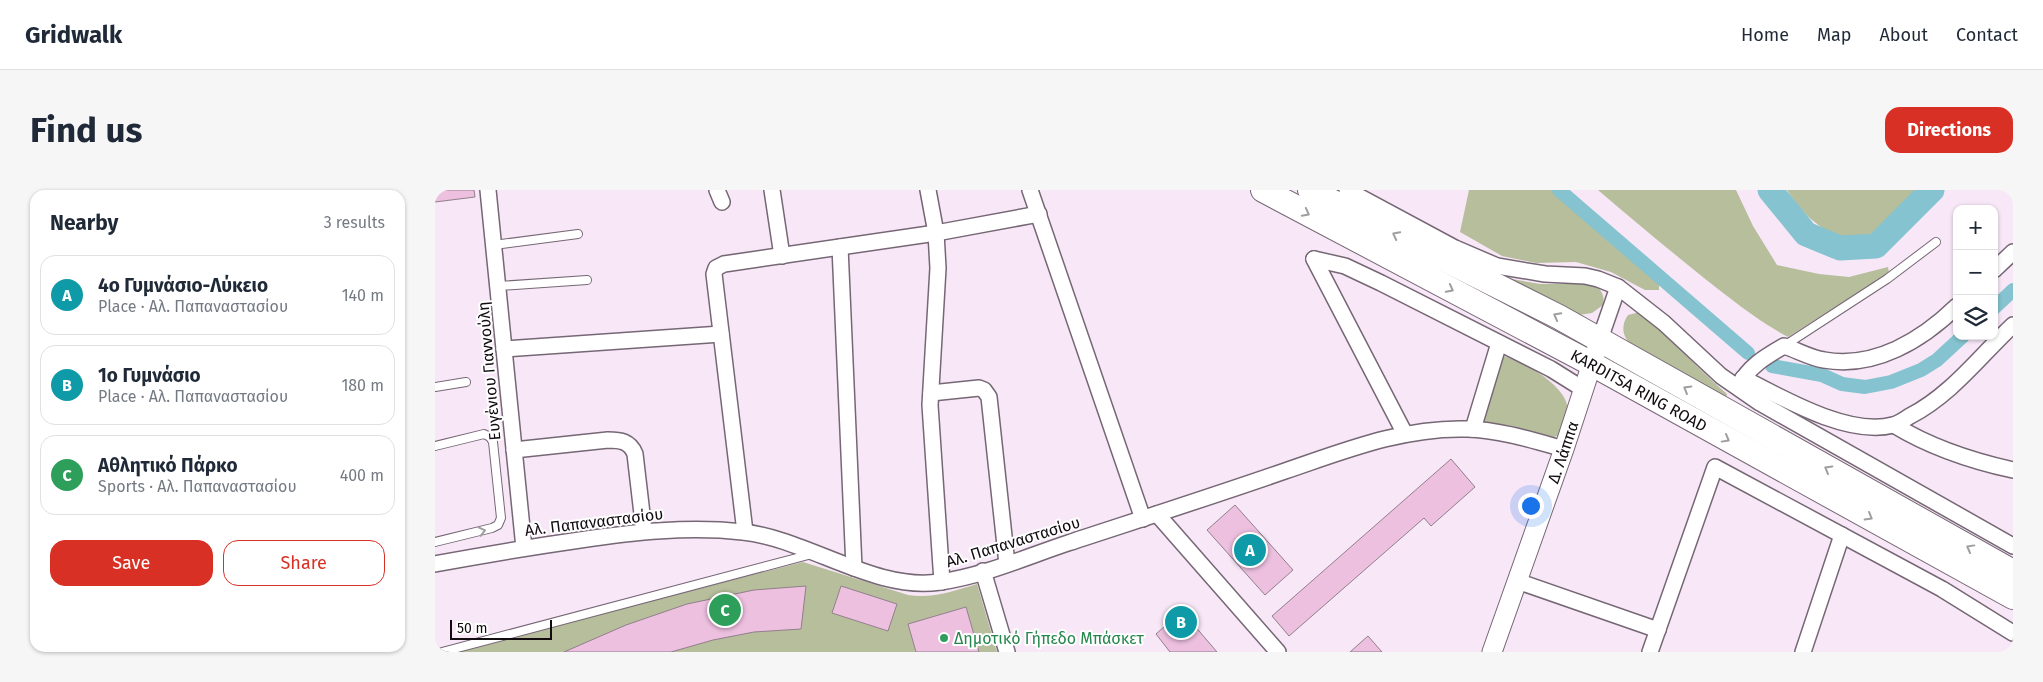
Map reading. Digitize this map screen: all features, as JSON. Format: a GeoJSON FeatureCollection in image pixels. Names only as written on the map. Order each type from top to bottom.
{"type":"FeatureCollection","features":[{"type":"Feature","properties":{"kind":"main road","name":"KARDITSA RING ROAD"},"geometry":{"type":"LineString","coordinates":[[1263,190],[1592,364],[2013,597]]}},
{"type":"Feature","properties":{"kind":"main road","name":"KARDITSA RING ROAD"},"geometry":{"type":"LineString","coordinates":[[1310,190],[1600,340],[2013,572]]}},
{"type":"Feature","properties":{"kind":"street","name":"Ευγένιου Γιαννούλη"},"geometry":{"type":"LineString","coordinates":[[488,190],[524,548]]}},
{"type":"Feature","properties":{"kind":"street"},"geometry":{"type":"LineString","coordinates":[[772,190],[782,256]]}},
{"type":"Feature","properties":{"kind":"street"},"geometry":{"type":"LineString","coordinates":[[928,190],[936,233],[937,274],[931,393],[932,444],[942,582]]}},
{"type":"Feature","properties":{"kind":"street"},"geometry":{"type":"LineString","coordinates":[[1030,190],[1150,517],[1278,652]]}},
{"type":"Feature","properties":{"kind":"street"},"geometry":{"type":"LineString","coordinates":[[1347,190],[1455,248],[1497,266],[1545,274],[1585,276],[1599,279],[1618,287],[1665,323],[1703,360],[1740,383],[1796,424],[2013,546]]}},
{"type":"Feature","properties":{"kind":"street"},"geometry":{"type":"LineString","coordinates":[[745,532],[714,274],[717,268],[724,264],[936,233],[1039,214]]}},
{"type":"Feature","properties":{"kind":"street"},"geometry":{"type":"LineString","coordinates":[[840,247],[854,568]]}},
{"type":"Feature","properties":{"kind":"street"},"geometry":{"type":"LineString","coordinates":[[1998,266],[2013,252]]}},
{"type":"Feature","properties":{"kind":"street"},"geometry":{"type":"LineString","coordinates":[[1405,434],[1314,259],[1345,266],[1363,274],[1551,369],[1583,389]]}},
{"type":"Feature","properties":{"kind":"street"},"geometry":{"type":"LineString","coordinates":[[1600,340],[1618,287]]}},
{"type":"Feature","properties":{"kind":"street"},"geometry":{"type":"LineString","coordinates":[[1740,383],[1757,362],[1784,346],[1830,361],[1857,361],[1875,357],[1912,342],[1953,310]]}},
{"type":"Feature","properties":{"kind":"street"},"geometry":{"type":"LineString","coordinates":[[1740,383],[1844,423],[1868,428],[1895,425],[1919,412],[1938,398],[2013,325]]}},
{"type":"Feature","properties":{"kind":"street"},"geometry":{"type":"LineString","coordinates":[[505,349],[721,334]]}},
{"type":"Feature","properties":{"kind":"street","name":"Δ. Λάππα"},"geometry":{"type":"LineString","coordinates":[[1492,652],[1564,449],[1600,340]]}},
{"type":"Feature","properties":{"kind":"street"},"geometry":{"type":"LineString","coordinates":[[1473,429],[1499,343]]}},
{"type":"Feature","properties":{"kind":"street"},"geometry":{"type":"LineString","coordinates":[[931,393],[979,388],[984,390],[989,397],[1007,564]]}},
{"type":"Feature","properties":{"kind":"street"},"geometry":{"type":"LineString","coordinates":[[1895,425],[1919,439],[1972,460],[2013,470]]}},
{"type":"Feature","properties":{"kind":"street","name":"Αλ. Παπαναστασίου"},"geometry":{"type":"LineString","coordinates":[[435,564],[524,548],[643,531],[703,529],[745,532],[777,538],[854,568],[908,583],[942,582],[983,572],[1354,447],[1405,434],[1445,429],[1473,429],[1514,436],[1564,449]]}},
{"type":"Feature","properties":{"kind":"street"},"geometry":{"type":"LineString","coordinates":[[514,450],[608,440],[621,440],[629,444],[635,454],[643,531]]}},
{"type":"Feature","properties":{"kind":"street"},"geometry":{"type":"LineString","coordinates":[[1650,652],[1715,467],[1942,589],[2013,633]]}},
{"type":"Feature","properties":{"kind":"street"},"geometry":{"type":"LineString","coordinates":[[1803,652],[1842,535]]}},
{"type":"Feature","properties":{"kind":"street"},"geometry":{"type":"LineString","coordinates":[[983,572],[1007,652]]}},
{"type":"Feature","properties":{"kind":"street"},"geometry":{"type":"LineString","coordinates":[[1517,581],[1658,630]]}},
{"type":"Feature","properties":{"kind":"lane"},"geometry":{"type":"LineString","coordinates":[[494,246],[578,234]]}},
{"type":"Feature","properties":{"kind":"lane"},"geometry":{"type":"LineString","coordinates":[[1784,346],[1887,279],[1936,242]]}},
{"type":"Feature","properties":{"kind":"lane"},"geometry":{"type":"LineString","coordinates":[[499,286],[587,280]]}},
{"type":"Feature","properties":{"kind":"lane"},"geometry":{"type":"LineString","coordinates":[[435,388],[466,382]]}},
{"type":"Feature","properties":{"kind":"lane"},"geometry":{"type":"LineString","coordinates":[[435,446],[484,434],[491,436],[501,518],[498,525],[492,528],[435,542]]}},
{"type":"Feature","properties":{"kind":"lane"},"geometry":{"type":"LineString","coordinates":[[442,652],[816,552]]}},
{"type":"Feature","properties":{"kind":"green space"},"geometry":{"type":"Polygon","coordinates":[[[1469,190],[1552,190],[1659,281],[1659,290],[1645,290],[1611,272],[1576,262],[1536,263],[1502,256],[1460,232],[1469,190]]]}},
{"type":"Feature","properties":{"kind":"green space"},"geometry":{"type":"Polygon","coordinates":[[[1598,190],[1736,190],[1753,226],[1777,265],[1819,274],[1849,277],[1888,267],[1889,273],[1788,337],[1755,317],[1724,294],[1598,190]]]}},
{"type":"Feature","properties":{"kind":"green space"},"geometry":{"type":"Polygon","coordinates":[[[1787,190],[1920,190],[1901,212],[1885,226],[1865,236],[1851,237],[1838,235],[1826,230],[1815,222],[1795,202],[1787,190]]]}},
{"type":"Feature","properties":{"kind":"green space"},"geometry":{"type":"Polygon","coordinates":[[[1506,278],[1540,284],[1592,284],[1602,292],[1603,305],[1592,313],[1579,315],[1506,278]]]}},
{"type":"Feature","properties":{"kind":"green space"},"geometry":{"type":"Polygon","coordinates":[[[1640,312],[1727,394],[1726,399],[1630,344],[1624,334],[1624,322],[1628,315],[1640,312]]]}},
{"type":"Feature","properties":{"kind":"green space"},"geometry":{"type":"Polygon","coordinates":[[[1498,355],[1517,361],[1539,373],[1549,380],[1564,397],[1567,413],[1560,435],[1554,437],[1478,421],[1498,355]]]}},
{"type":"Feature","properties":{"kind":"green space"},"geometry":{"type":"Polygon","coordinates":[[[803,562],[908,595],[934,595],[977,584],[997,652],[979,652],[966,607],[908,624],[916,652],[452,652],[803,562]],[[841,586],[832,613],[888,631],[896,604],[841,586]]]}},
{"type":"Feature","properties":{"kind":"building"},"geometry":{"type":"Polygon","coordinates":[[[435,190],[474,190],[475,197],[435,202],[435,190]]]}},
{"type":"Feature","properties":{"kind":"building"},"geometry":{"type":"Polygon","coordinates":[[[1451,459],[1475,487],[1431,526],[1424,518],[1289,636],[1272,616],[1451,459]]]}},
{"type":"Feature","properties":{"kind":"building"},"geometry":{"type":"Polygon","coordinates":[[[1235,505],[1293,570],[1265,595],[1207,530],[1235,505]]]}},
{"type":"Feature","properties":{"kind":"building"},"geometry":{"type":"Polygon","coordinates":[[[806,586],[801,629],[754,632],[713,640],[671,652],[564,652],[626,625],[687,604],[754,590],[806,586]]]}},
{"type":"Feature","properties":{"kind":"building"},"geometry":{"type":"Polygon","coordinates":[[[841,586],[897,604],[888,631],[832,613],[841,586]]]}},
{"type":"Feature","properties":{"kind":"building","name":"Δημοτικό Γήπεδο Μπάσκετ"},"geometry":{"type":"Polygon","coordinates":[[[966,607],[979,652],[916,652],[908,624],[966,607]]]}},
{"type":"Feature","properties":{"kind":"building"},"geometry":{"type":"Polygon","coordinates":[[[1182,611],[1217,652],[1170,652],[1156,634],[1182,611]]]}},
{"type":"Feature","properties":{"kind":"building"},"geometry":{"type":"Polygon","coordinates":[[[1368,636],[1382,652],[1350,652],[1368,636]]]}},
{"type":"Feature","properties":{"kind":"waterway"},"geometry":{"type":"LineString","coordinates":[[1559,190],[1748,353]]}},
{"type":"Feature","properties":{"kind":"waterway"},"geometry":{"type":"LineString","coordinates":[[1770,190],[1806,234],[1840,248],[1876,246],[1932,190]]}},
{"type":"Feature","properties":{"kind":"waterway"},"geometry":{"type":"LineString","coordinates":[[1998,304],[2013,290]]}},
{"type":"Feature","properties":{"kind":"waterway"},"geometry":{"type":"LineString","coordinates":[[1772,366],[1822,375],[1842,384],[1865,387],[1891,382],[1921,370],[1937,360],[1959,340]]}},
{"type":"Feature","properties":{"kind":"place","name":"4ο Γυμνάσιο-Λύκειο"},"geometry":{"type":"Point","coordinates":[1250,550]}},
{"type":"Feature","properties":{"kind":"place","name":"Αθλητικό Πάρκο"},"geometry":{"type":"Point","coordinates":[725,610]}},
{"type":"Feature","properties":{"kind":"place","name":"1ο Γυμνάσιο"},"geometry":{"type":"Point","coordinates":[1181,622]}},
{"type":"Feature","properties":{"kind":"place","name":"Δημοτικό Γήπεδο Μπάσκετ"},"geometry":{"type":"Point","coordinates":[944,638]}}]}
